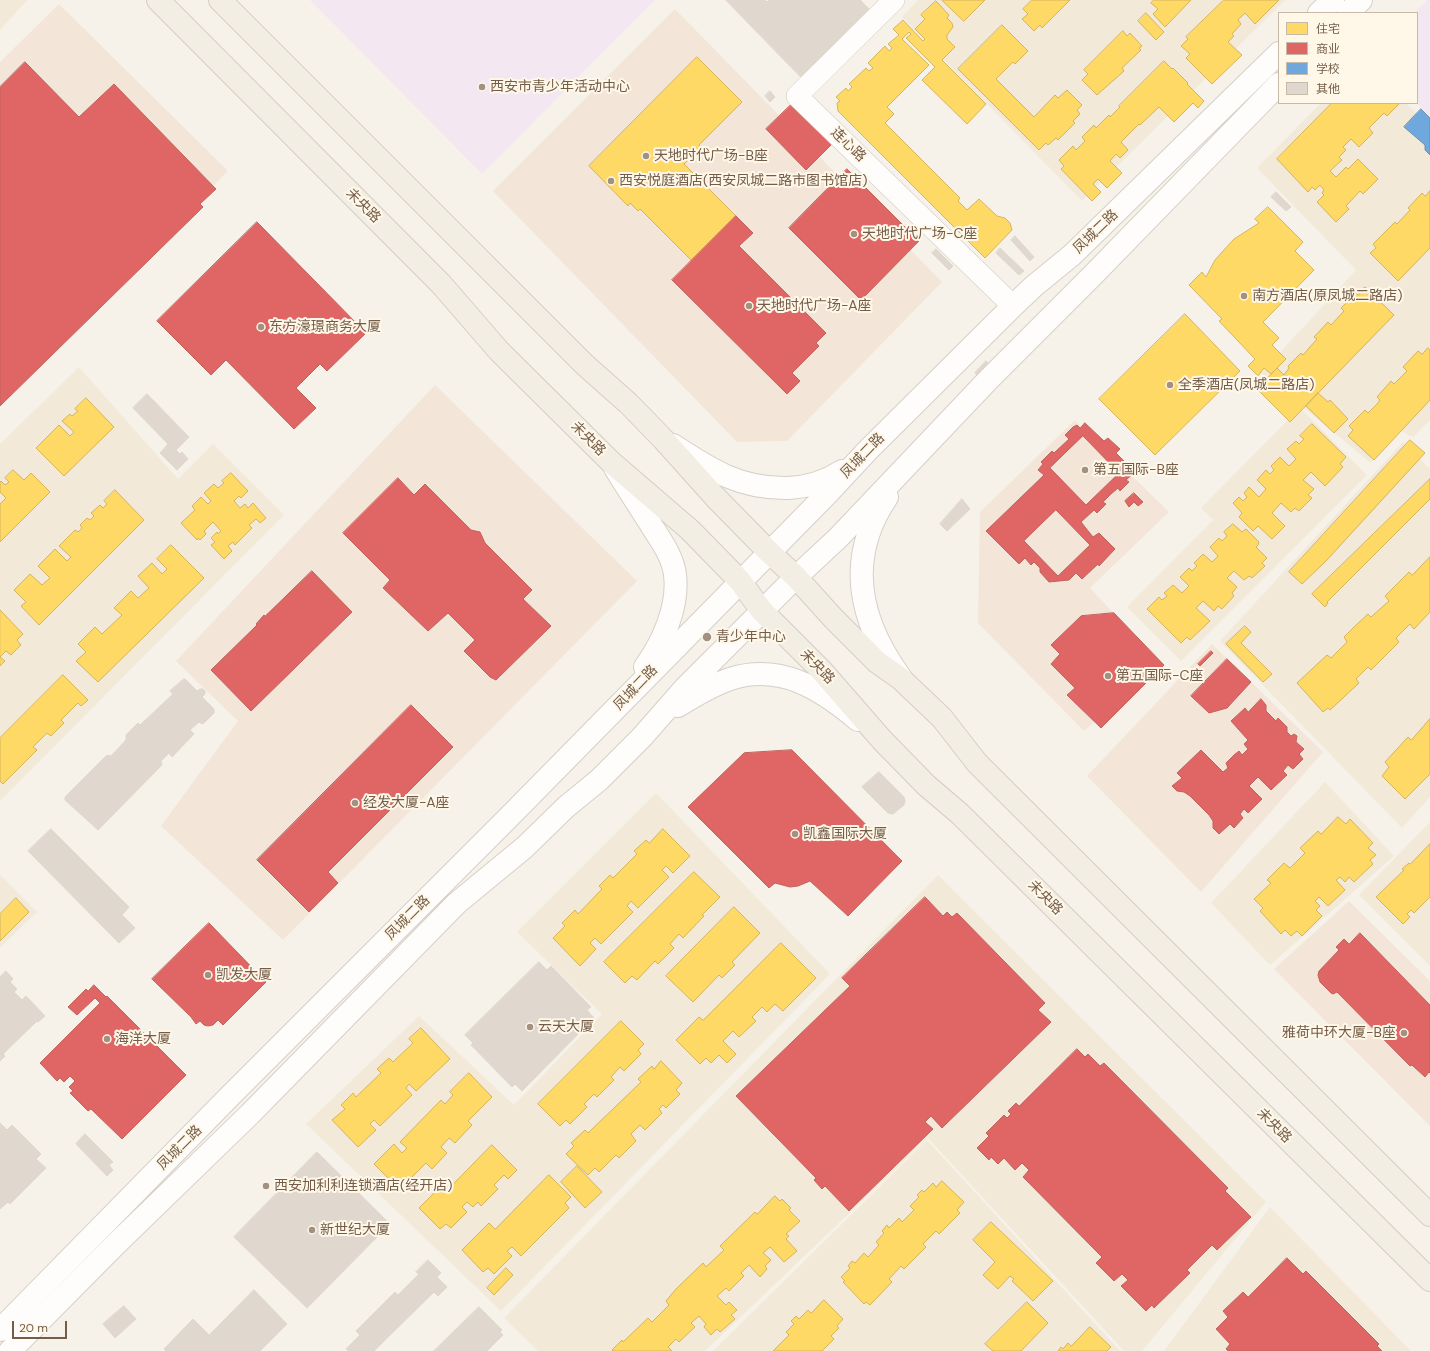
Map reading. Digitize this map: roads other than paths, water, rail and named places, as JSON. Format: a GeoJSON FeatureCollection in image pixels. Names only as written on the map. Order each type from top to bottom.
{"type":"FeatureCollection","features":[{"type":"Feature","properties":{"kind":"main road","name":"未央路"},"geometry":{"type":"LineString","coordinates":[[158,0],[441,284],[500,351],[611,462],[690,530],[740,581],[762,611],[821,670],[882,740],[926,785],[966,819],[1430,1280]]}},
{"type":"Feature","properties":{"kind":"main road"},"geometry":{"type":"LineString","coordinates":[[220,0],[585,365],[630,404],[664,439],[716,498],[796,577],[844,629],[877,662],[901,679],[942,718],[977,763],[1430,1215]]}},
{"type":"Feature","properties":{"kind":"main road"},"geometry":{"type":"LineString","coordinates":[[1320,12],[1333,0]]}},
{"type":"Feature","properties":{"kind":"main road"},"geometry":{"type":"LineString","coordinates":[[1349,12],[1361,0]]}},
{"type":"Feature","properties":{"kind":"main road","name":"凤城二路"},"geometry":{"type":"LineString","coordinates":[[0,1330],[230,1096],[500,826],[827,494],[868,450],[1013,306],[1034,286],[1072,255],[1278,53]]}},
{"type":"Feature","properties":{"kind":"main road","name":"凤城二路"},"geometry":{"type":"LineString","coordinates":[[10,1351],[115,1245],[250,1114],[457,903],[525,847],[566,806],[599,780],[642,737],[685,688],[796,577],[838,538],[988,379],[1094,274],[1278,85]]}},
{"type":"Feature","properties":{"kind":"main road"},"geometry":{"type":"LineString","coordinates":[[664,439],[724,476],[744,484],[759,487],[800,487],[817,483],[831,478],[868,450]]}},
{"type":"Feature","properties":{"kind":"main road"},"geometry":{"type":"LineString","coordinates":[[901,679],[879,646],[870,621],[864,602],[862,565],[864,547],[871,527],[886,499],[923,448]]}},
{"type":"Feature","properties":{"kind":"main road"},"geometry":{"type":"LineString","coordinates":[[610,714],[647,664],[669,623],[674,604],[675,576],[673,565],[664,546],[611,462]]}},
{"type":"Feature","properties":{"kind":"main road"},"geometry":{"type":"LineString","coordinates":[[642,737],[679,706],[728,679],[744,675],[762,675],[781,676],[798,680],[814,688],[845,709],[882,740]]}},
{"type":"Feature","properties":{"kind":"street","name":"连心路"},"geometry":{"type":"LineString","coordinates":[[894,0],[797,96],[1013,306]]}},
{"type":"Feature","properties":{"kind":"place","name":"西安市青少年活动中心"},"geometry":{"type":"Point","coordinates":[482,87]}},
{"type":"Feature","properties":{"kind":"place","name":"天地时代广场-B座"},"geometry":{"type":"Point","coordinates":[646,156]}},
{"type":"Feature","properties":{"kind":"place","name":"西安悦庭酒店(西安凤城二路市图书馆店)"},"geometry":{"type":"Point","coordinates":[611,181]}},
{"type":"Feature","properties":{"kind":"place","name":"天地时代广场-C座"},"geometry":{"type":"Point","coordinates":[854,234]}},
{"type":"Feature","properties":{"kind":"place","name":"南方酒店(原凤城二路店)"},"geometry":{"type":"Point","coordinates":[1244,296]}},
{"type":"Feature","properties":{"kind":"place","name":"天地时代广场-A座"},"geometry":{"type":"Point","coordinates":[749,306]}},
{"type":"Feature","properties":{"kind":"place","name":"东方濠璟商务大厦"},"geometry":{"type":"Point","coordinates":[261,327]}},
{"type":"Feature","properties":{"kind":"place","name":"全季酒店(凤城二路店)"},"geometry":{"type":"Point","coordinates":[1170,385]}},
{"type":"Feature","properties":{"kind":"place","name":"第五国际-B座"},"geometry":{"type":"Point","coordinates":[1085,470]}},
{"type":"Feature","properties":{"kind":"place","name":"青少年中心"},"geometry":{"type":"Point","coordinates":[707,637]}},
{"type":"Feature","properties":{"kind":"place","name":"第五国际-C座"},"geometry":{"type":"Point","coordinates":[1108,676]}},
{"type":"Feature","properties":{"kind":"place","name":"经发大厦-A座"},"geometry":{"type":"Point","coordinates":[355,803]}},
{"type":"Feature","properties":{"kind":"place","name":"凯鑫国际大厦"},"geometry":{"type":"Point","coordinates":[795,834]}},
{"type":"Feature","properties":{"kind":"place","name":"凯发大厦"},"geometry":{"type":"Point","coordinates":[208,975]}},
{"type":"Feature","properties":{"kind":"place","name":"云天大厦"},"geometry":{"type":"Point","coordinates":[530,1027]}},
{"type":"Feature","properties":{"kind":"place","name":"雅荷中环大厦-B座"},"geometry":{"type":"Point","coordinates":[1404,1033]}},
{"type":"Feature","properties":{"kind":"place","name":"海洋大厦"},"geometry":{"type":"Point","coordinates":[107,1039]}},
{"type":"Feature","properties":{"kind":"place","name":"西安加利利连锁酒店(经开店)"},"geometry":{"type":"Point","coordinates":[266,1186]}},
{"type":"Feature","properties":{"kind":"place","name":"新世纪大厦"},"geometry":{"type":"Point","coordinates":[312,1230]}}]}
